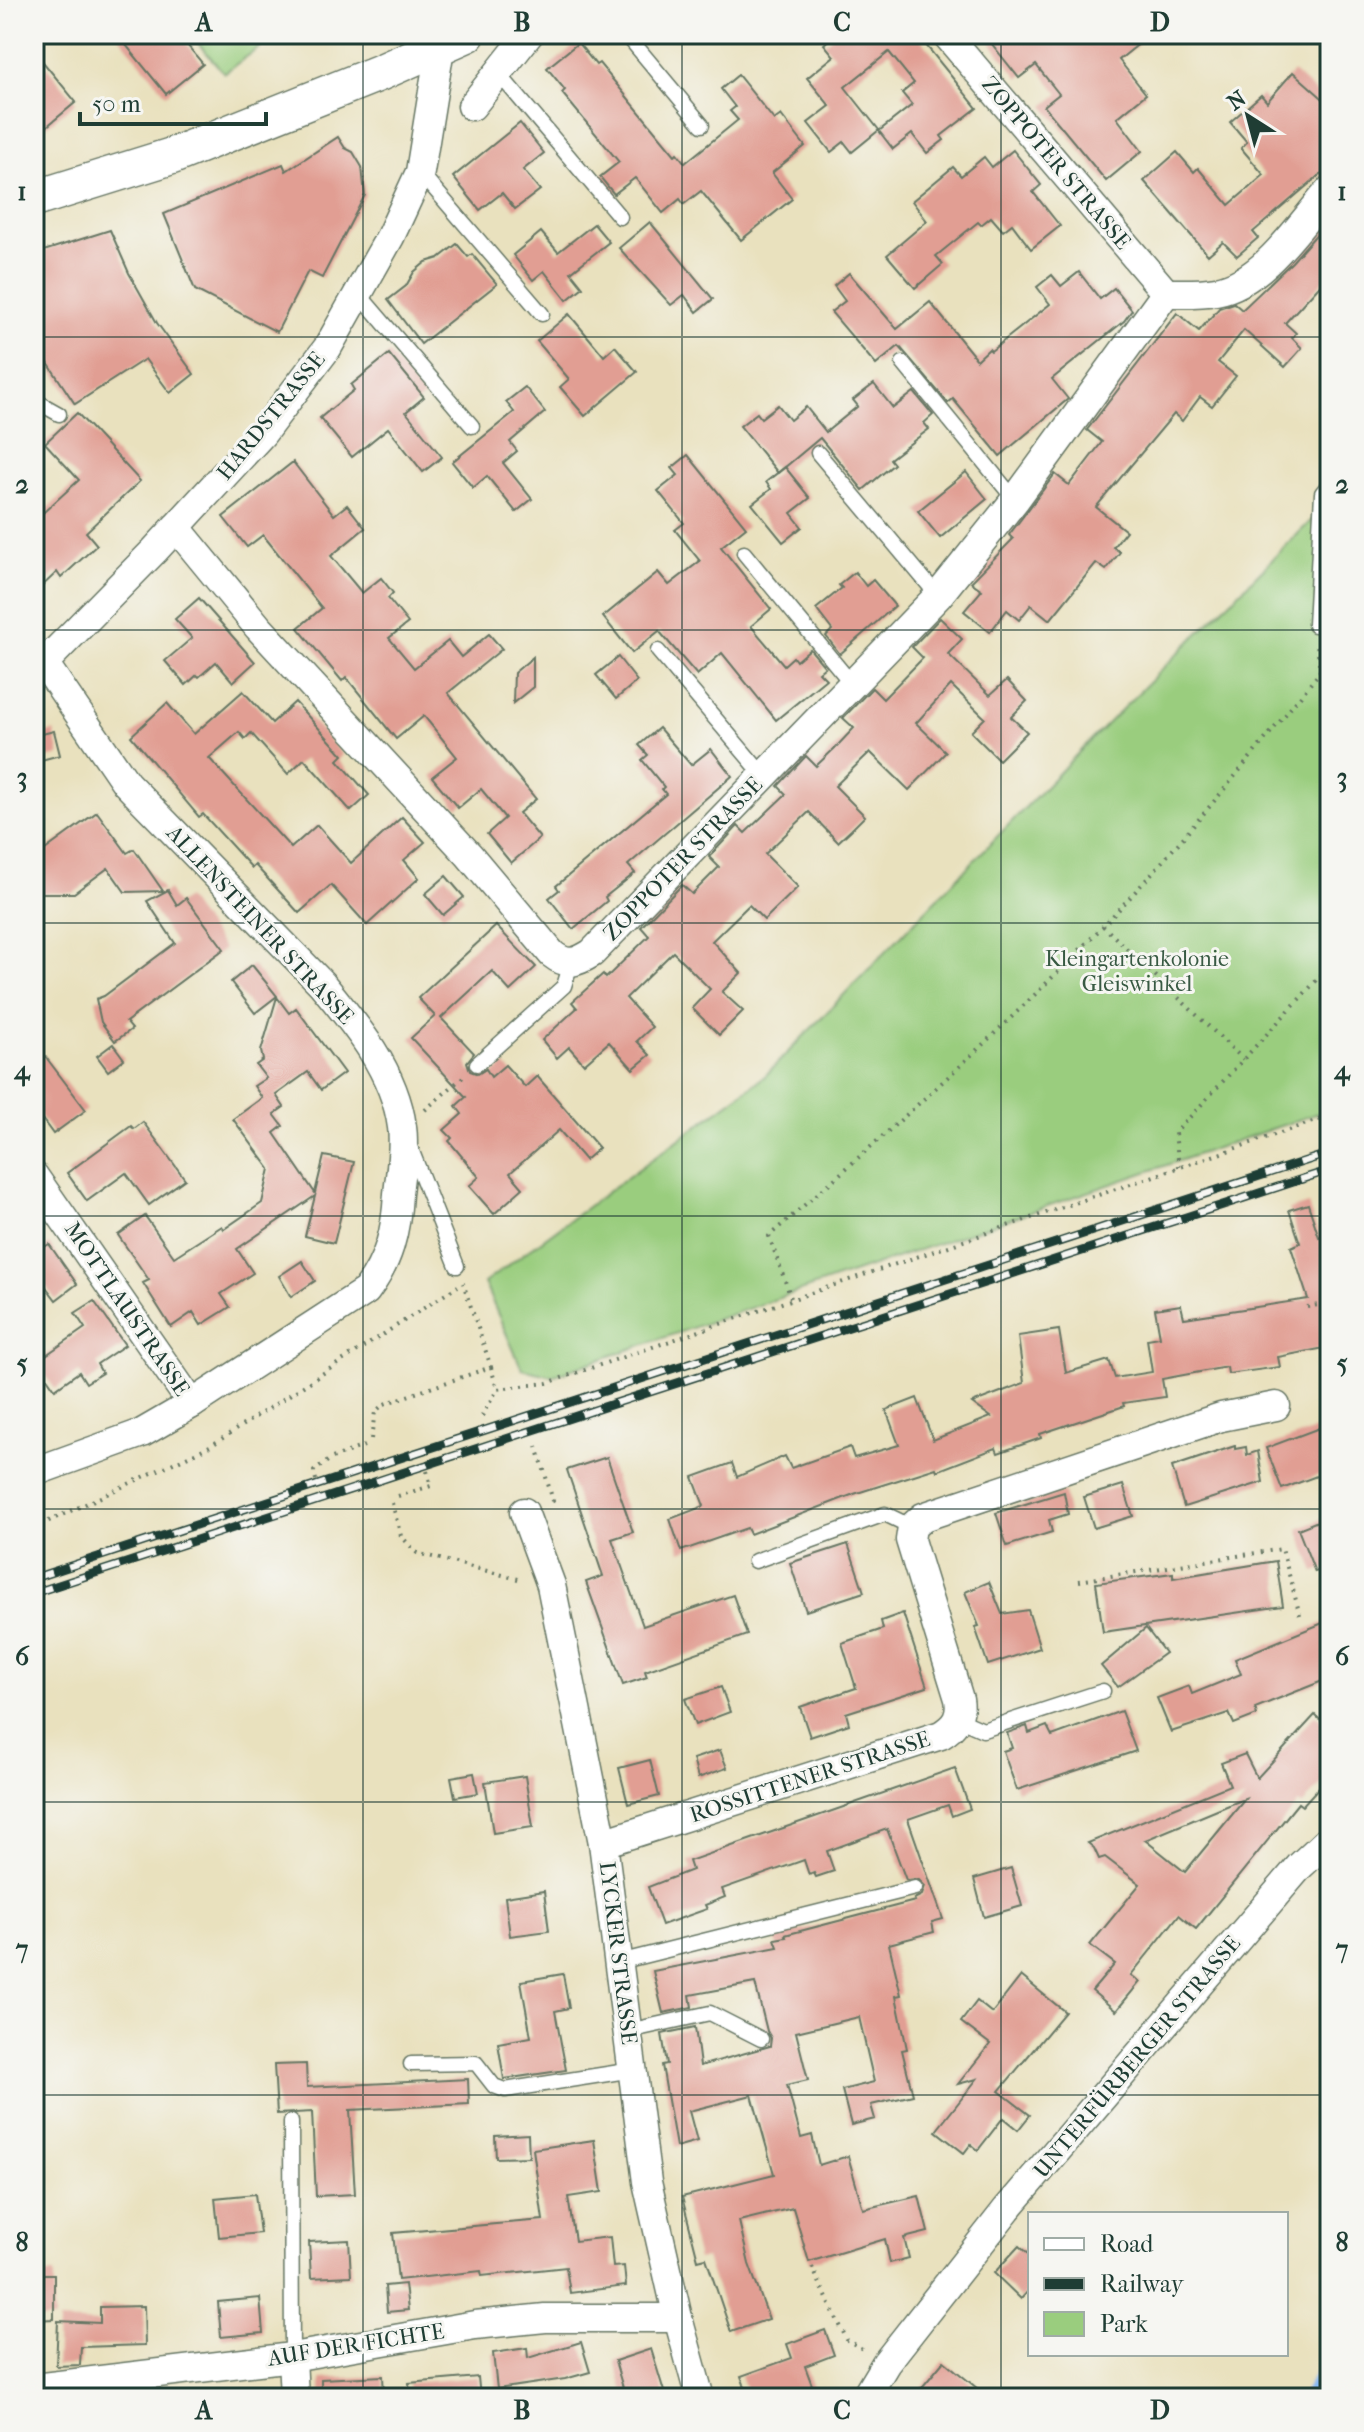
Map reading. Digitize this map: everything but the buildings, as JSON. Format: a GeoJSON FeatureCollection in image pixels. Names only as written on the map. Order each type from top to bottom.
{"type":"FeatureCollection","features":[{"type":"Feature","properties":{"kind":"street"},"geometry":{"type":"LineString","coordinates":[[472,106],[529,34]]}},
{"type":"Feature","properties":{"kind":"street","name":"ZOPPOTER STRASSE"},"geometry":{"type":"LineString","coordinates":[[571,963],[592,953],[938,596],[1015,500],[1166,293],[946,34]]}},
{"type":"Feature","properties":{"kind":"street"},"geometry":{"type":"LineString","coordinates":[[34,199],[172,156],[453,41]]}},
{"type":"Feature","properties":{"kind":"street","name":"HARDSTRASSE"},"geometry":{"type":"LineString","coordinates":[[37,663],[176,527],[262,434],[328,347],[390,237],[420,172],[453,41]]}},
{"type":"Feature","properties":{"kind":"street"},"geometry":{"type":"LineString","coordinates":[[1166,293],[1218,291],[1243,282],[1265,265],[1330,190]]}},
{"type":"Feature","properties":{"kind":"street"},"geometry":{"type":"LineString","coordinates":[[176,527],[258,627],[469,855],[552,954],[561,961],[571,963]]}},
{"type":"Feature","properties":{"kind":"street","name":"ALLENSTEINER STRASSE"},"geometry":{"type":"LineString","coordinates":[[37,663],[126,783],[322,984],[350,1018],[396,1094],[403,1129]]}},
{"type":"Feature","properties":{"kind":"street"},"geometry":{"type":"LineString","coordinates":[[34,1472],[142,1433],[366,1291],[387,1257],[396,1221],[403,1129]]}},
{"type":"Feature","properties":{"kind":"street","name":"MOTTLAUSTRASSE"},"geometry":{"type":"LineString","coordinates":[[34,1176],[192,1404]]}},
{"type":"Feature","properties":{"kind":"street"},"geometry":{"type":"LineString","coordinates":[[958,1719],[959,1699],[911,1547],[912,1527],[930,1514],[1221,1417],[1276,1406]]}},
{"type":"Feature","properties":{"kind":"street","name":"LYCKER STRASSE"},"geometry":{"type":"LineString","coordinates":[[524,1512],[551,1585],[603,1843],[647,2182],[700,2398]]}},
{"type":"Feature","properties":{"kind":"street","name":"ROSSITTENER STRASSE"},"geometry":{"type":"LineString","coordinates":[[603,1843],[941,1735],[958,1719]]}},
{"type":"Feature","properties":{"kind":"street","name":"UNTERFÜRBERGER STRASSE"},"geometry":{"type":"LineString","coordinates":[[865,2398],[886,2363],[1007,2209],[1300,1866],[1330,1838]]}},
{"type":"Feature","properties":{"kind":"street","name":"AUF DER FICHTE"},"geometry":{"type":"LineString","coordinates":[[34,2388],[292,2357],[475,2325],[545,2318],[678,2318]]}},
{"type":"Feature","properties":{"kind":"street"},"geometry":{"type":"LineString","coordinates":[[292,2357],[294,2398]]}},
{"type":"Feature","properties":{"kind":"lane"},"geometry":{"type":"LineString","coordinates":[[626,34],[702,125]]}},
{"type":"Feature","properties":{"kind":"lane"},"geometry":{"type":"LineString","coordinates":[[499,74],[620,217]]}},
{"type":"Feature","properties":{"kind":"lane"},"geometry":{"type":"LineString","coordinates":[[420,172],[542,314]]}},
{"type":"Feature","properties":{"kind":"lane"},"geometry":{"type":"LineString","coordinates":[[358,293],[472,426]]}},
{"type":"Feature","properties":{"kind":"lane"},"geometry":{"type":"LineString","coordinates":[[903,363],[1015,500]]}},
{"type":"Feature","properties":{"kind":"lane"},"geometry":{"type":"LineString","coordinates":[[34,400],[59,414]]}},
{"type":"Feature","properties":{"kind":"lane"},"geometry":{"type":"LineString","coordinates":[[818,453],[938,596]]}},
{"type":"Feature","properties":{"kind":"lane"},"geometry":{"type":"LineString","coordinates":[[1315,625],[1322,493],[1330,483]]}},
{"type":"Feature","properties":{"kind":"lane"},"geometry":{"type":"LineString","coordinates":[[744,553],[852,684]]}},
{"type":"Feature","properties":{"kind":"lane"},"geometry":{"type":"LineString","coordinates":[[658,651],[763,775]]}},
{"type":"Feature","properties":{"kind":"lane"},"geometry":{"type":"LineString","coordinates":[[477,1064],[564,986],[571,963]]}},
{"type":"Feature","properties":{"kind":"lane","name":"ALLENSTEINER STRASSE"},"geometry":{"type":"LineString","coordinates":[[403,1129],[457,1266]]}},
{"type":"Feature","properties":{"kind":"lane"},"geometry":{"type":"LineString","coordinates":[[755,1561],[885,1514],[912,1527]]}},
{"type":"Feature","properties":{"kind":"lane"},"geometry":{"type":"LineString","coordinates":[[958,1719],[983,1730],[1103,1691]]}},
{"type":"Feature","properties":{"kind":"lane"},"geometry":{"type":"LineString","coordinates":[[619,1962],[915,1888]]}},
{"type":"Feature","properties":{"kind":"lane"},"geometry":{"type":"LineString","coordinates":[[628,2031],[710,2013],[761,2039]]}},
{"type":"Feature","properties":{"kind":"lane"},"geometry":{"type":"LineString","coordinates":[[411,2064],[476,2063],[494,2086],[505,2090],[633,2070]]}},
{"type":"Feature","properties":{"kind":"lane"},"geometry":{"type":"LineString","coordinates":[[291,2122],[292,2357]]}},
{"type":"Feature","properties":{"kind":"path"},"geometry":{"type":"LineString","coordinates":[[791,1298],[769,1236],[935,1092],[1103,926],[1194,827],[1320,672],[1315,625]]}},
{"type":"Feature","properties":{"kind":"path"},"geometry":{"type":"LineString","coordinates":[[1103,926],[1243,1060]]}},
{"type":"Feature","properties":{"kind":"path"},"geometry":{"type":"LineString","coordinates":[[1179,1167],[1175,1133],[1330,966]]}},
{"type":"Feature","properties":{"kind":"path"},"geometry":{"type":"LineString","coordinates":[[403,1129],[477,1064]]}},
{"type":"Feature","properties":{"kind":"path"},"geometry":{"type":"LineString","coordinates":[[497,1389],[547,1383],[1330,1116]]}},
{"type":"Feature","properties":{"kind":"path"},"geometry":{"type":"LineString","coordinates":[[457,1266],[497,1389],[482,1416]]}},
{"type":"Feature","properties":{"kind":"path"},"geometry":{"type":"LineString","coordinates":[[34,1528],[212,1445],[463,1283]]}},
{"type":"Feature","properties":{"kind":"path"},"geometry":{"type":"LineString","coordinates":[[1307,1307],[1330,1303]]}},
{"type":"Feature","properties":{"kind":"path"},"geometry":{"type":"LineString","coordinates":[[371,1439],[375,1412],[384,1404],[491,1367]]}},
{"type":"Feature","properties":{"kind":"path"},"geometry":{"type":"LineString","coordinates":[[316,1480],[314,1471],[332,1458],[364,1446]]}},
{"type":"Feature","properties":{"kind":"path"},"geometry":{"type":"LineString","coordinates":[[524,1512],[553,1501],[537,1446]]}},
{"type":"Feature","properties":{"kind":"path"},"geometry":{"type":"LineString","coordinates":[[398,1496],[431,1486],[427,1471]]}},
{"type":"Feature","properties":{"kind":"path"},"geometry":{"type":"LineString","coordinates":[[392,1503],[401,1536],[417,1553],[501,1576],[551,1585]]}},
{"type":"Feature","properties":{"kind":"path"},"geometry":{"type":"LineString","coordinates":[[1079,1581],[1282,1549],[1300,1615]]}},
{"type":"Feature","properties":{"kind":"path"},"geometry":{"type":"LineString","coordinates":[[812,2267],[847,2340],[886,2363]]}},
{"type":"Feature","properties":{"kind":"green space"},"geometry":{"type":"Polygon","coordinates":[[[190,34],[255,34],[263,45],[224,73],[190,34]]]}},
{"type":"Feature","properties":{"kind":"green space","name":"Kleingartenkolonie Gleiswinkel"},"geometry":{"type":"Polygon","coordinates":[[[1330,502],[1330,1109],[552,1376],[522,1369],[484,1283],[765,1076],[1085,746],[1330,502]]]}},
{"type":"Feature","properties":{"kind":"waterway"},"geometry":{"type":"LineString","coordinates":[[1305,2398],[1330,2352]]}},
{"type":"Feature","properties":{"kind":"railway"},"geometry":{"type":"LineString","coordinates":[[34,1578],[1330,1153]]}},
{"type":"Feature","properties":{"kind":"railway"},"geometry":{"type":"LineString","coordinates":[[34,1593],[1330,1170]]}}]}
